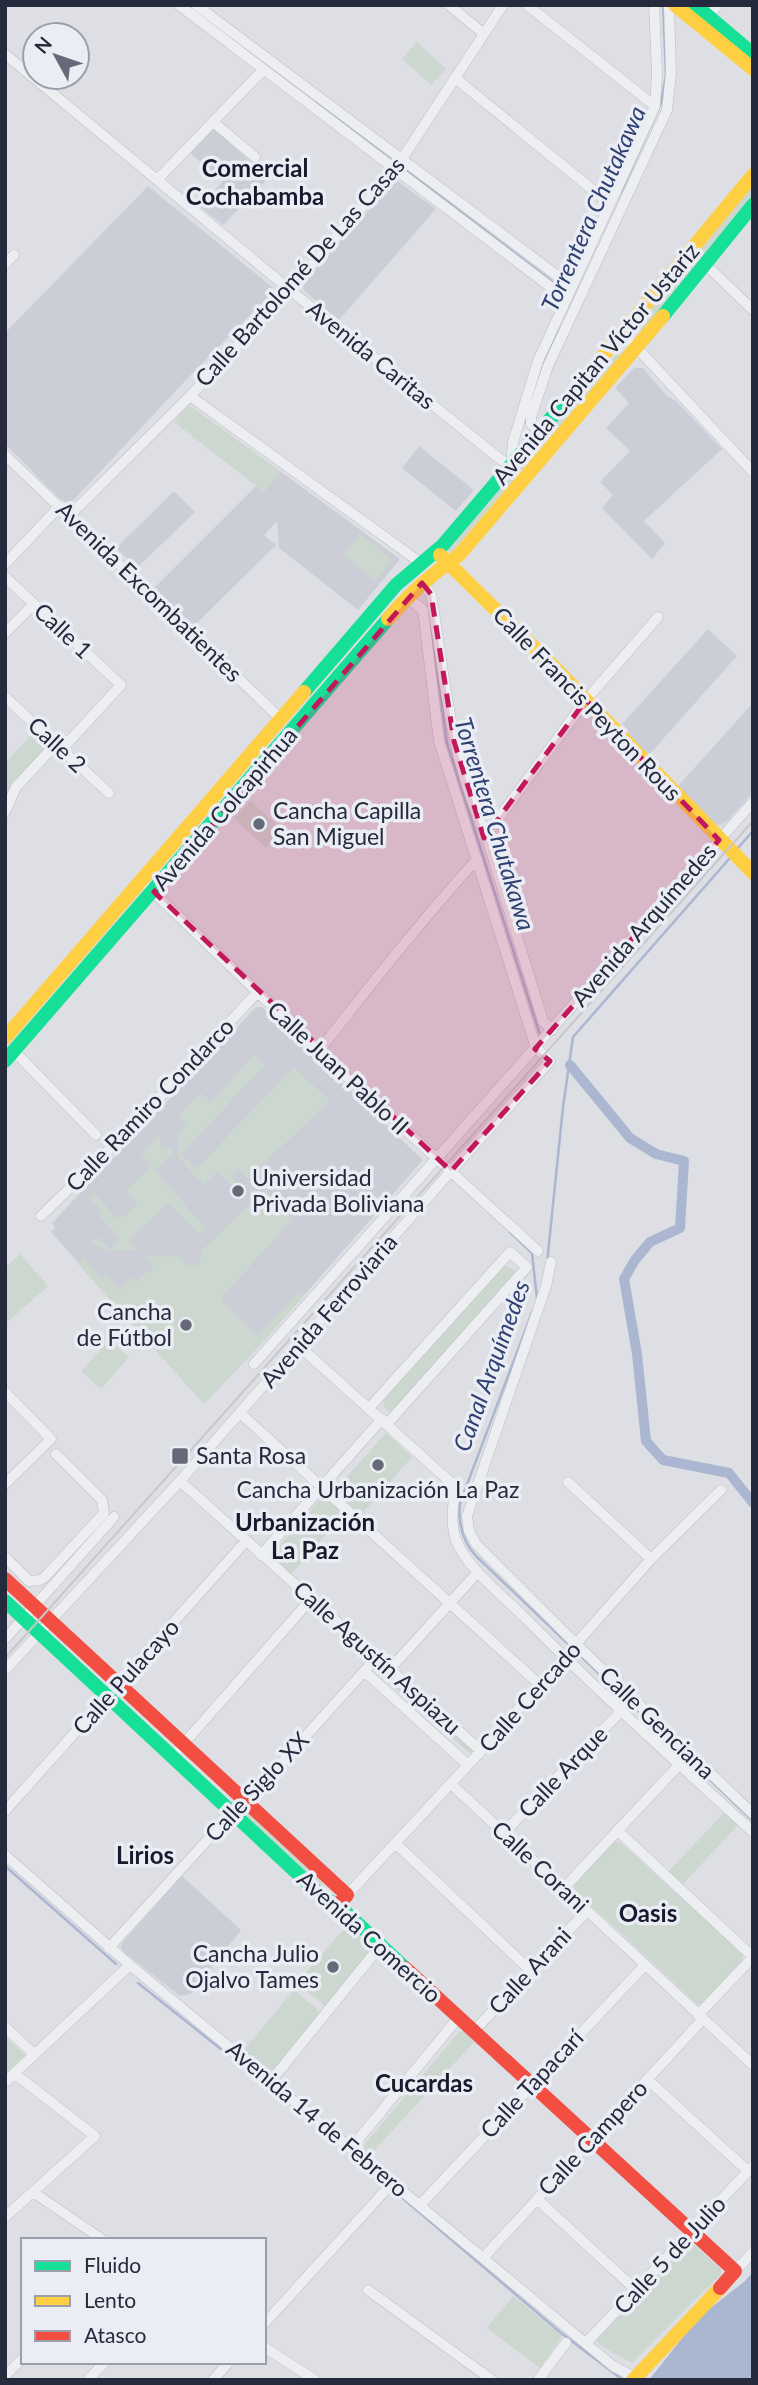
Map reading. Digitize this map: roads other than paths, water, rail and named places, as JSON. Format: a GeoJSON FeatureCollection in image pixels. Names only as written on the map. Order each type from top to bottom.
{"type":"FeatureCollection","features":[{"type":"Feature","properties":{"kind":"main road"},"geometry":{"type":"LineString","coordinates":[[676,5],[709,15],[753,69]]}},
{"type":"Feature","properties":{"kind":"main road"},"geometry":{"type":"LineString","coordinates":[[695,5],[753,54]]}},
{"type":"Feature","properties":{"kind":"main road","name":"Avenida Capitan Víctor Ustariz"},"geometry":{"type":"LineString","coordinates":[[436,552],[622,335],[753,175]]}},
{"type":"Feature","properties":{"kind":"main road","name":"Avenida Capitan Víctor Ustariz"},"geometry":{"type":"LineString","coordinates":[[449,564],[637,348],[753,205]]}},
{"type":"Feature","properties":{"kind":"main road","name":"Calle Francis Peyton Rous"},"geometry":{"type":"LineString","coordinates":[[436,552],[586,700],[753,873]]}},
{"type":"Feature","properties":{"kind":"main road","name":"Avenida Colcapirhua"},"geometry":{"type":"LineString","coordinates":[[5,1038],[396,585],[436,552]]}},
{"type":"Feature","properties":{"kind":"main road","name":"Avenida Colcapirhua"},"geometry":{"type":"LineString","coordinates":[[8,1057],[407,597],[449,564]]}},
{"type":"Feature","properties":{"kind":"main road","name":"Avenida Comercio"},"geometry":{"type":"LineString","coordinates":[[5,1579],[247,1801],[343,1900],[381,1945],[472,2032],[735,2271]]}},
{"type":"Feature","properties":{"kind":"main road","name":"Avenida Comercio"},"geometry":{"type":"LineString","coordinates":[[5,1601],[325,1899],[343,1900]]}},
{"type":"Feature","properties":{"kind":"main road"},"geometry":{"type":"LineString","coordinates":[[634,2378],[735,2271]]}},
{"type":"Feature","properties":{"kind":"street"},"geometry":{"type":"LineString","coordinates":[[179,5],[263,70],[571,286]]}},
{"type":"Feature","properties":{"kind":"street"},"geometry":{"type":"LineString","coordinates":[[195,5],[565,298]]}},
{"type":"Feature","properties":{"kind":"street"},"geometry":{"type":"LineString","coordinates":[[449,5],[484,34]]}},
{"type":"Feature","properties":{"kind":"street","name":"Calle Bartolomé De Las Casas"},"geometry":{"type":"LineString","coordinates":[[70,515],[190,396],[290,290],[399,164],[503,5]]}},
{"type":"Feature","properties":{"kind":"street"},"geometry":{"type":"LineString","coordinates":[[527,5],[655,106]]}},
{"type":"Feature","properties":{"kind":"street"},"geometry":{"type":"LineString","coordinates":[[510,467],[513,442],[538,361],[655,106],[657,73],[654,5]]}},
{"type":"Feature","properties":{"kind":"street"},"geometry":{"type":"LineString","coordinates":[[539,432],[531,425],[531,417],[548,366],[667,110],[671,73],[669,5]]}},
{"type":"Feature","properties":{"kind":"street","name":"Avenida Caritas"},"geometry":{"type":"LineString","coordinates":[[5,54],[290,290],[510,467]]}},
{"type":"Feature","properties":{"kind":"street"},"geometry":{"type":"LineString","coordinates":[[157,180],[263,70]]}},
{"type":"Feature","properties":{"kind":"street"},"geometry":{"type":"LineString","coordinates":[[456,78],[609,203]]}},
{"type":"Feature","properties":{"kind":"street"},"geometry":{"type":"LineString","coordinates":[[213,122],[255,157]]}},
{"type":"Feature","properties":{"kind":"street"},"geometry":{"type":"LineString","coordinates":[[5,264],[14,255]]}},
{"type":"Feature","properties":{"kind":"street"},"geometry":{"type":"LineString","coordinates":[[705,264],[753,310]]}},
{"type":"Feature","properties":{"kind":"street"},"geometry":{"type":"LineString","coordinates":[[622,335],[753,472]]}},
{"type":"Feature","properties":{"kind":"street"},"geometry":{"type":"LineString","coordinates":[[190,396],[421,563]]}},
{"type":"Feature","properties":{"kind":"street","name":"Avenida Excombatientes"},"geometry":{"type":"LineString","coordinates":[[5,455],[293,730]]}},
{"type":"Feature","properties":{"kind":"street"},"geometry":{"type":"LineString","coordinates":[[5,564],[60,506]]}},
{"type":"Feature","properties":{"kind":"street","name":"Calle 1"},"geometry":{"type":"LineString","coordinates":[[5,577],[121,685],[59,747]]}},
{"type":"Feature","properties":{"kind":"street"},"geometry":{"type":"LineString","coordinates":[[422,583],[431,594],[454,741],[543,1021],[552,1030]]}},
{"type":"Feature","properties":{"kind":"street"},"geometry":{"type":"LineString","coordinates":[[407,597],[423,610],[439,741],[536,1048]]}},
{"type":"Feature","properties":{"kind":"street"},"geometry":{"type":"LineString","coordinates":[[5,633],[34,604]]}},
{"type":"Feature","properties":{"kind":"street"},"geometry":{"type":"LineString","coordinates":[[486,835],[586,700],[658,617]]}},
{"type":"Feature","properties":{"kind":"street","name":"Calle 2"},"geometry":{"type":"LineString","coordinates":[[5,697],[109,793]]}},
{"type":"Feature","properties":{"kind":"street"},"geometry":{"type":"LineString","coordinates":[[6,809],[16,787],[59,747]]}},
{"type":"Feature","properties":{"kind":"street","name":"Avenida Arquímedes"},"geometry":{"type":"LineString","coordinates":[[536,1048],[753,802]]}},
{"type":"Feature","properties":{"kind":"street"},"geometry":{"type":"LineString","coordinates":[[319,1051],[390,960],[477,859]]}},
{"type":"Feature","properties":{"kind":"street","name":"Calle Juan Pablo II"},"geometry":{"type":"LineString","coordinates":[[141,881],[319,1051],[538,1251]]}},
{"type":"Feature","properties":{"kind":"street","name":"Calle Ramiro Condarco"},"geometry":{"type":"LineString","coordinates":[[41,1216],[121,1138],[257,993]]}},
{"type":"Feature","properties":{"kind":"street","name":"Avenida Ferroviaria"},"geometry":{"type":"LineString","coordinates":[[5,1670],[180,1481],[550,1061],[536,1048],[254,1364]]}},
{"type":"Feature","properties":{"kind":"street"},"geometry":{"type":"LineString","coordinates":[[8,1057],[96,1135]]}},
{"type":"Feature","properties":{"kind":"street"},"geometry":{"type":"LineString","coordinates":[[261,1555],[527,1267],[510,1252],[369,1408]]}},
{"type":"Feature","properties":{"kind":"street","name":"Calle Genciana"},"geometry":{"type":"LineString","coordinates":[[551,1262],[546,1286],[467,1516],[469,1531],[476,1544],[622,1710],[753,1832]]}},
{"type":"Feature","properties":{"kind":"street"},"geometry":{"type":"LineString","coordinates":[[299,1346],[385,1422]]}},
{"type":"Feature","properties":{"kind":"street"},"geometry":{"type":"LineString","coordinates":[[5,1392],[51,1438],[5,1484]]}},
{"type":"Feature","properties":{"kind":"street"},"geometry":{"type":"LineString","coordinates":[[240,1413],[540,1685]]}},
{"type":"Feature","properties":{"kind":"street","name":"Calle Genciana"},"geometry":{"type":"LineString","coordinates":[[385,1422],[456,1487],[452,1506],[456,1540],[478,1572],[571,1651],[753,1814]]}},
{"type":"Feature","properties":{"kind":"street"},"geometry":{"type":"LineString","coordinates":[[5,1557],[29,1581],[40,1580],[104,1513],[102,1500],[55,1454]]}},
{"type":"Feature","properties":{"kind":"street","name":"Calle Agustín Aspiazu"},"geometry":{"type":"LineString","coordinates":[[180,1481],[481,1751]]}},
{"type":"Feature","properties":{"kind":"street"},"geometry":{"type":"LineString","coordinates":[[568,1482],[651,1559]]}},
{"type":"Feature","properties":{"kind":"street","name":"Calle Cercado"},"geometry":{"type":"LineString","coordinates":[[343,1900],[481,1751],[651,1559],[721,1490]]}},
{"type":"Feature","properties":{"kind":"street"},"geometry":{"type":"LineString","coordinates":[[5,1639],[114,1517]]}},
{"type":"Feature","properties":{"kind":"street","name":"Calle Pulacayo"},"geometry":{"type":"LineString","coordinates":[[5,1811],[246,1541]]}},
{"type":"Feature","properties":{"kind":"street"},"geometry":{"type":"LineString","coordinates":[[390,1669],[478,1572]]}},
{"type":"Feature","properties":{"kind":"street"},"geometry":{"type":"LineString","coordinates":[[172,1757],[312,1598]]}},
{"type":"Feature","properties":{"kind":"street","name":"Calle Siglo XX"},"geometry":{"type":"LineString","coordinates":[[109,1948],[377,1657]]}},
{"type":"Feature","properties":{"kind":"street","name":"Calle Agustín Aspiazu"},"geometry":{"type":"LineString","coordinates":[[364,1671],[468,1765]]}},
{"type":"Feature","properties":{"kind":"street","name":"Calle Arque"},"geometry":{"type":"LineString","coordinates":[[504,1833],[622,1710]]}},
{"type":"Feature","properties":{"kind":"street"},"geometry":{"type":"LineString","coordinates":[[563,1889],[679,1765]]}},
{"type":"Feature","properties":{"kind":"street","name":"Calle Corani"},"geometry":{"type":"LineString","coordinates":[[451,1784],[753,2065]]}},
{"type":"Feature","properties":{"kind":"street"},"geometry":{"type":"LineString","coordinates":[[617,1830],[753,1957]]}},
{"type":"Feature","properties":{"kind":"street"},"geometry":{"type":"LineString","coordinates":[[395,1843],[530,1970]]}},
{"type":"Feature","properties":{"kind":"street","name":"Avenida 14 de Febrero"},"geometry":{"type":"LineString","coordinates":[[5,1855],[109,1948],[352,2147],[390,2186],[420,2205],[613,2366],[634,2378]]}},
{"type":"Feature","properties":{"kind":"street","name":"Calle Arani"},"geometry":{"type":"LineString","coordinates":[[472,2032],[587,1911]]}},
{"type":"Feature","properties":{"kind":"street"},"geometry":{"type":"LineString","coordinates":[[271,2081],[381,1945]]}},
{"type":"Feature","properties":{"kind":"street","name":"Calle Campero"},"geometry":{"type":"LineString","coordinates":[[483,2258],[648,2080],[753,1957]]}},
{"type":"Feature","properties":{"kind":"street"},"geometry":{"type":"LineString","coordinates":[[5,2082],[130,1965]]}},
{"type":"Feature","properties":{"kind":"street","name":"Calle Tapacarí"},"geometry":{"type":"LineString","coordinates":[[420,2205],[645,1965]]}},
{"type":"Feature","properties":{"kind":"street","name":"Calle Arani"},"geometry":{"type":"LineString","coordinates":[[352,2147],[458,2018]]}},
{"type":"Feature","properties":{"kind":"street"},"geometry":{"type":"LineString","coordinates":[[5,2027],[34,2054]]}},
{"type":"Feature","properties":{"kind":"street"},"geometry":{"type":"LineString","coordinates":[[5,2217],[95,2136],[15,2074]]}},
{"type":"Feature","properties":{"kind":"street"},"geometry":{"type":"LineString","coordinates":[[648,2080],[750,2169]]}},
{"type":"Feature","properties":{"kind":"street","name":"Calle 5 de Julio"},"geometry":{"type":"LineString","coordinates":[[586,2343],[750,2169]]}},
{"type":"Feature","properties":{"kind":"street"},"geometry":{"type":"LineString","coordinates":[[266,2322],[390,2186]]}},
{"type":"Feature","properties":{"kind":"street"},"geometry":{"type":"LineString","coordinates":[[33,2192],[100,2238]]}},
{"type":"Feature","properties":{"kind":"street"},"geometry":{"type":"LineString","coordinates":[[537,2199],[636,2290]]}},
{"type":"Feature","properties":{"kind":"street"},"geometry":{"type":"LineString","coordinates":[[735,2271],[753,2252]]}},
{"type":"Feature","properties":{"kind":"street"},"geometry":{"type":"LineString","coordinates":[[368,2290],[492,2380]]}},
{"type":"Feature","properties":{"kind":"street"},"geometry":{"type":"LineString","coordinates":[[538,2380],[566,2343]]}},
{"type":"Feature","properties":{"kind":"street"},"geometry":{"type":"LineString","coordinates":[[266,2348],[315,2380]]}},
{"type":"Feature","properties":{"kind":"street"},"geometry":{"type":"LineString","coordinates":[[5,2376],[21,2360]]}},
{"type":"Feature","properties":{"kind":"street"},"geometry":{"type":"LineString","coordinates":[[88,2380],[103,2364]]}},
{"type":"Feature","properties":{"kind":"street"},"geometry":{"type":"LineString","coordinates":[[213,2380],[227,2364]]}},
{"type":"Feature","properties":{"kind":"water"},"geometry":{"type":"Polygon","coordinates":[[[753,2272],[753,2380],[649,2380],[698,2318],[753,2272]]]}},
{"type":"Feature","properties":{"kind":"waterway","name":"Torrentera Chutakawa"},"geometry":{"type":"LineString","coordinates":[[621,192],[661,103],[666,75],[663,5]]}},
{"type":"Feature","properties":{"kind":"waterway"},"geometry":{"type":"LineString","coordinates":[[315,102],[394,161]]}},
{"type":"Feature","properties":{"kind":"waterway"},"geometry":{"type":"LineString","coordinates":[[402,167],[562,289]]}},
{"type":"Feature","properties":{"kind":"waterway","name":"Torrentera Chutakawa"},"geometry":{"type":"LineString","coordinates":[[532,398],[542,365],[558,329]]}},
{"type":"Feature","properties":{"kind":"waterway","name":"Torrentera Chutakawa"},"geometry":{"type":"LineString","coordinates":[[525,422],[527,414]]}},
{"type":"Feature","properties":{"kind":"waterway","name":"Torrentera Chutakawa"},"geometry":{"type":"LineString","coordinates":[[429,613],[447,743],[541,1038]]}},
{"type":"Feature","properties":{"kind":"waterway","name":"Canal Arquímedes"},"geometry":{"type":"LineString","coordinates":[[737,849],[753,831]]}},
{"type":"Feature","properties":{"kind":"waterway","name":"Canal Arquímedes"},"geometry":{"type":"LineString","coordinates":[[547,1263],[573,1037],[729,859]]}},
{"type":"Feature","properties":{"kind":"waterway"},"geometry":{"type":"LineString","coordinates":[[570,1065],[630,1138],[656,1154],[684,1161],[680,1228],[650,1242],[624,1279],[637,1354],[646,1441],[663,1460],[729,1473],[753,1503]]}},
{"type":"Feature","properties":{"kind":"waterway"},"geometry":{"type":"LineString","coordinates":[[510,1232],[532,1253],[537,1299]]}},
{"type":"Feature","properties":{"kind":"waterway","name":"Canal Arquímedes"},"geometry":{"type":"LineString","coordinates":[[533,1310],[460,1503],[460,1525],[464,1538],[476,1556],[753,1821]]}},
{"type":"Feature","properties":{"kind":"waterway"},"geometry":{"type":"LineString","coordinates":[[5,1866],[116,1964]]}},
{"type":"Feature","properties":{"kind":"waterway"},"geometry":{"type":"LineString","coordinates":[[138,1983],[222,2050]]}},
{"type":"Feature","properties":{"kind":"waterway"},"geometry":{"type":"LineString","coordinates":[[392,2189],[561,2333],[623,2380]]}},
{"type":"Feature","properties":{"kind":"tram line"},"geometry":{"type":"LineString","coordinates":[[5,1658],[753,821]]}},
{"type":"Feature","properties":{"kind":"place","name":"Cancha Capilla San Miguel"},"geometry":{"type":"Point","coordinates":[259,824]}},
{"type":"Feature","properties":{"kind":"place","name":"Universidad Privada Boliviana"},"geometry":{"type":"Point","coordinates":[238,1191]}},
{"type":"Feature","properties":{"kind":"place","name":"Cancha de Fútbol"},"geometry":{"type":"Point","coordinates":[186,1325]}},
{"type":"Feature","properties":{"kind":"place","name":"Santa Rosa"},"geometry":{"type":"Point","coordinates":[180,1456]}},
{"type":"Feature","properties":{"kind":"place","name":"Cancha Urbanización La Paz"},"geometry":{"type":"Point","coordinates":[378,1465]}},
{"type":"Feature","properties":{"kind":"place","name":"Cancha Julio Ojalvo Tames"},"geometry":{"type":"Point","coordinates":[333,1967]}},
{"type":"Feature","properties":{"kind":"district","name":"Comercial Cochabamba"},"geometry":{"type":"Point","coordinates":[255,183]}},
{"type":"Feature","properties":{"kind":"district","name":"Urbanización La Paz"},"geometry":{"type":"Point","coordinates":[305,1537]}},
{"type":"Feature","properties":{"kind":"district","name":"Lirios"},"geometry":{"type":"Point","coordinates":[145,1856]}},
{"type":"Feature","properties":{"kind":"district","name":"Oasis"},"geometry":{"type":"Point","coordinates":[648,1914]}},
{"type":"Feature","properties":{"kind":"district","name":"Cucardas"},"geometry":{"type":"Point","coordinates":[424,2084]}}]}
